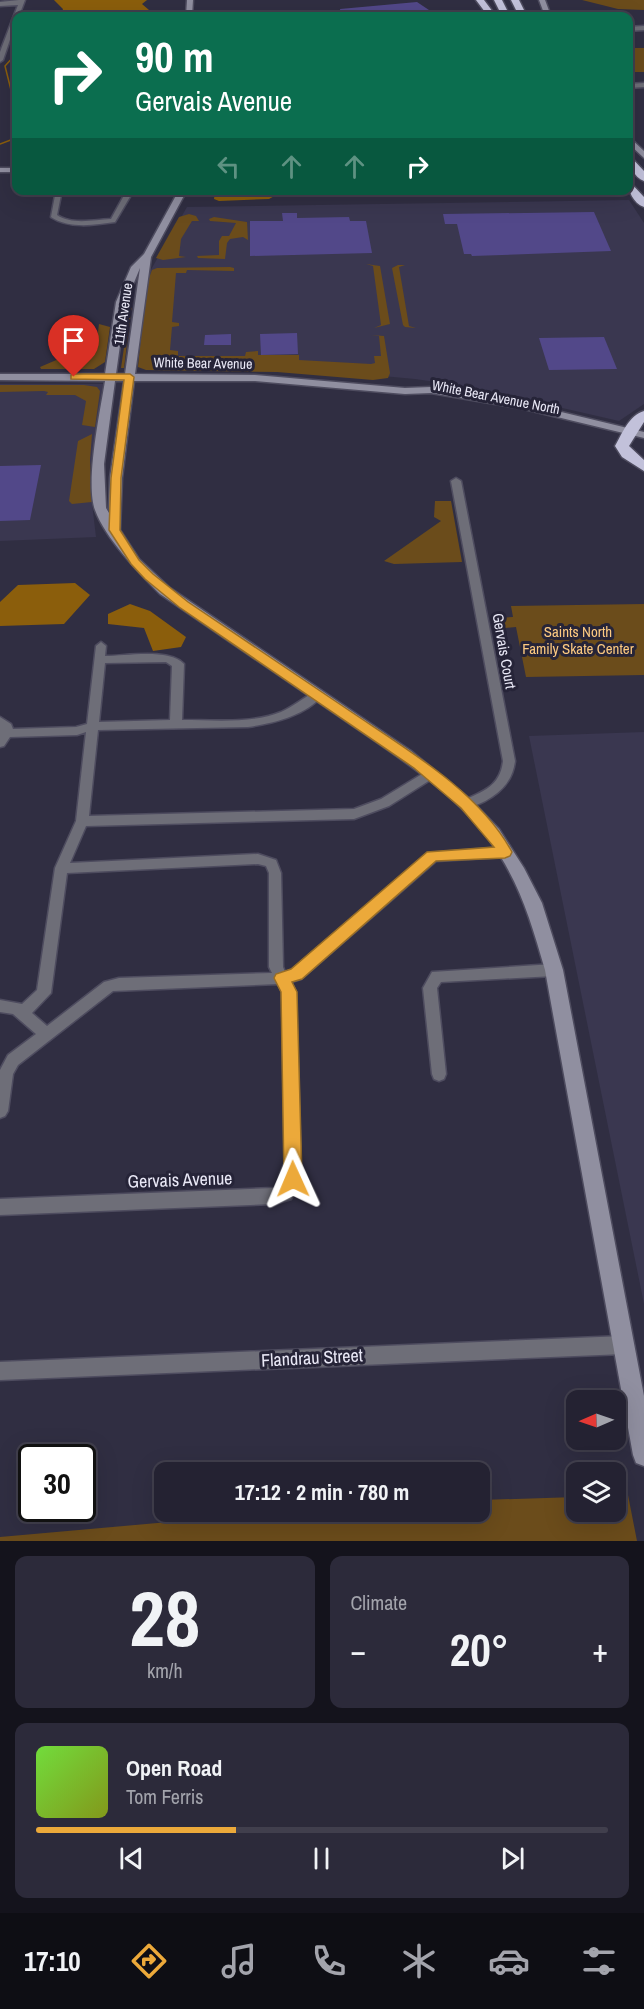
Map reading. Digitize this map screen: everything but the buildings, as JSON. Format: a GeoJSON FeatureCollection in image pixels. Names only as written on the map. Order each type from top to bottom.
{"type":"FeatureCollection","features":[{"type":"Feature","properties":{"kind":"highway"},"geometry":{"type":"LineString","coordinates":[[515,0],[526,12]]}},
{"type":"Feature","properties":{"kind":"highway"},"geometry":{"type":"LineString","coordinates":[[633,164],[644,178]]}},
{"type":"Feature","properties":{"kind":"highway"},"geometry":{"type":"LineString","coordinates":[[633,190],[644,204]]}},
{"type":"Feature","properties":{"kind":"highway"},"geometry":{"type":"LineString","coordinates":[[644,415],[626,436],[622,446],[627,454],[644,467]]}},
{"type":"Feature","properties":{"kind":"street"},"geometry":{"type":"LineString","coordinates":[[0,4],[21,2]]}},
{"type":"Feature","properties":{"kind":"street"},"geometry":{"type":"LineString","coordinates":[[0,60],[12,27]]}},
{"type":"Feature","properties":{"kind":"street"},"geometry":{"type":"LineString","coordinates":[[633,144],[644,156]]}},
{"type":"Feature","properties":{"kind":"street"},"geometry":{"type":"LineString","coordinates":[[57,195],[52,216],[69,222],[113,221],[128,195]]}},
{"type":"Feature","properties":{"kind":"street","name":"11th Avenue"},"geometry":{"type":"LineString","coordinates":[[110,377],[121,302],[136,267],[148,255],[180,195]]}},
{"type":"Feature","properties":{"kind":"street","name":"11th Avenue"},"geometry":{"type":"LineString","coordinates":[[130,377],[148,255]]}},
{"type":"Feature","properties":{"kind":"street","name":"White Bear Avenue"},"geometry":{"type":"LineString","coordinates":[[0,377],[286,380],[405,391]]}},
{"type":"Feature","properties":{"kind":"street"},"geometry":{"type":"LineString","coordinates":[[110,377],[98,454],[100,508],[135,562],[165,591],[431,774],[466,804],[493,833],[534,903],[554,970],[644,1455]]}},
{"type":"Feature","properties":{"kind":"street"},"geometry":{"type":"LineString","coordinates":[[114,530],[116,478],[130,377]]}},
{"type":"Feature","properties":{"kind":"street","name":"White Bear Avenue North"},"geometry":{"type":"LineString","coordinates":[[405,391],[429,399],[626,436],[644,435]]}},
{"type":"Feature","properties":{"kind":"street","name":"White Bear Avenue North"},"geometry":{"type":"LineString","coordinates":[[626,436],[644,446]]}},
{"type":"Feature","properties":{"kind":"street","name":"Gervais Court"},"geometry":{"type":"LineString","coordinates":[[456,481],[509,761],[509,772],[504,783],[466,804]]}},
{"type":"Feature","properties":{"kind":"street"},"geometry":{"type":"LineString","coordinates":[[23,1012],[44,993],[61,868],[82,821],[101,646]]}},
{"type":"Feature","properties":{"kind":"street"},"geometry":{"type":"LineString","coordinates":[[100,660],[168,658],[175,660],[178,664],[176,724]]}},
{"type":"Feature","properties":{"kind":"street"},"geometry":{"type":"LineString","coordinates":[[0,721],[7,727],[4,738],[77,731],[93,726],[248,723],[270,720],[287,714],[317,695]]}},
{"type":"Feature","properties":{"kind":"street"},"geometry":{"type":"LineString","coordinates":[[82,821],[354,814],[373,810],[387,803],[431,774]]}},
{"type":"Feature","properties":{"kind":"street"},"geometry":{"type":"LineString","coordinates":[[0,1111],[9,1066],[45,1033],[98,993],[119,984],[282,978],[296,975],[433,856],[505,852]]}},
{"type":"Feature","properties":{"kind":"street","name":"Gervais Avenue"},"geometry":{"type":"LineString","coordinates":[[0,1207],[274,1196],[285,1194],[293,1179],[289,992],[276,967],[275,873],[271,863],[265,860],[61,868]]}},
{"type":"Feature","properties":{"kind":"street"},"geometry":{"type":"LineString","coordinates":[[439,1074],[430,988],[437,976],[554,970]]}},
{"type":"Feature","properties":{"kind":"street"},"geometry":{"type":"LineString","coordinates":[[0,1006],[16,1008],[23,1012],[45,1033]]}},
{"type":"Feature","properties":{"kind":"street","name":"Flandrau Street"},"geometry":{"type":"LineString","coordinates":[[0,1371],[624,1346]]}},
{"type":"Feature","properties":{"kind":"shaded area"},"geometry":{"type":"Polygon","coordinates":[[[54,0],[147,0],[142,4],[151,12],[62,12],[63,9],[54,0]]]}},
{"type":"Feature","properties":{"kind":"shaded area"},"geometry":{"type":"Polygon","coordinates":[[[214,195],[276,195],[269,199],[219,201],[214,199],[214,195]]]}},
{"type":"Feature","properties":{"kind":"shaded area"},"geometry":{"type":"Polygon","coordinates":[[[629,200],[644,223],[644,404],[619,421],[471,387],[415,379],[350,373],[140,367],[149,273],[187,207],[629,200]]]}},
{"type":"Feature","properties":{"kind":"shaded area"},"geometry":{"type":"Polygon","coordinates":[[[0,384],[103,384],[89,478],[96,537],[0,541],[0,384]]]}},
{"type":"Feature","properties":{"kind":"shaded area"},"geometry":{"type":"Polygon","coordinates":[[[75,583],[90,595],[64,624],[0,626],[0,602],[18,585],[75,583]]]}},
{"type":"Feature","properties":{"kind":"shaded area"},"geometry":{"type":"Polygon","coordinates":[[[130,604],[150,611],[186,637],[181,647],[153,651],[144,628],[108,624],[108,614],[130,604]]]}},
{"type":"Feature","properties":{"kind":"shaded area"},"geometry":{"type":"Polygon","coordinates":[[[644,732],[644,1304],[529,736],[644,732]]]}},
{"type":"Feature","properties":{"kind":"green space"},"geometry":{"type":"Polygon","coordinates":[[[582,0],[644,0],[644,10],[618,9],[582,0]]]}},
{"type":"Feature","properties":{"kind":"green space"},"geometry":{"type":"Polygon","coordinates":[[[633,48],[644,48],[644,72],[633,72],[633,48]]]}},
{"type":"Feature","properties":{"kind":"green space"},"geometry":{"type":"Polygon","coordinates":[[[189,214],[196,216],[199,221],[192,221],[181,239],[179,256],[186,257],[163,260],[156,258],[179,217],[189,214]]]}},
{"type":"Feature","properties":{"kind":"green space"},"geometry":{"type":"Polygon","coordinates":[[[214,217],[247,222],[248,240],[243,237],[230,239],[227,243],[225,259],[198,258],[197,256],[219,255],[219,241],[222,236],[229,236],[236,223],[210,221],[209,219],[214,217]]]}},
{"type":"Feature","properties":{"kind":"green space"},"geometry":{"type":"Polygon","coordinates":[[[366,264],[380,266],[390,324],[374,328],[381,325],[373,266],[366,264]]]}},
{"type":"Feature","properties":{"kind":"green space"},"geometry":{"type":"Polygon","coordinates":[[[405,265],[399,267],[409,326],[416,328],[403,325],[392,268],[405,265]]]}},
{"type":"Feature","properties":{"kind":"green space"},"geometry":{"type":"Polygon","coordinates":[[[157,268],[234,268],[234,271],[187,270],[186,273],[176,273],[172,322],[179,323],[179,326],[172,327],[170,350],[178,351],[178,356],[245,356],[246,352],[258,351],[258,355],[299,355],[299,360],[371,364],[375,363],[374,356],[381,356],[379,336],[371,335],[384,336],[390,373],[388,378],[373,380],[277,372],[146,370],[138,367],[146,286],[152,270],[157,268]]]}},
{"type":"Feature","properties":{"kind":"green space"},"geometry":{"type":"Polygon","coordinates":[[[135,279],[124,368],[121,368],[127,327],[126,302],[135,279]]]}},
{"type":"Feature","properties":{"kind":"green space"},"geometry":{"type":"Polygon","coordinates":[[[99,324],[110,327],[105,362],[94,369],[41,369],[40,367],[68,355],[74,358],[96,347],[99,324]]]}},
{"type":"Feature","properties":{"kind":"green space"},"geometry":{"type":"Polygon","coordinates":[[[0,385],[97,387],[100,391],[95,427],[82,425],[86,401],[75,395],[46,395],[48,392],[44,391],[0,392],[0,385]]]}},
{"type":"Feature","properties":{"kind":"green space"},"geometry":{"type":"Polygon","coordinates":[[[92,434],[90,460],[92,502],[72,504],[69,501],[78,441],[92,434]]]}},
{"type":"Feature","properties":{"kind":"green space"},"geometry":{"type":"Polygon","coordinates":[[[435,501],[451,501],[462,562],[394,564],[384,561],[441,521],[434,517],[435,501]]]}},
{"type":"Feature","properties":{"kind":"green space","name":"Saints North Family Skate Center"},"geometry":{"type":"Polygon","coordinates":[[[644,604],[644,675],[526,677],[516,627],[496,629],[493,618],[513,617],[511,606],[644,604]]]}},
{"type":"Feature","properties":{"kind":"green space"},"geometry":{"type":"Polygon","coordinates":[[[626,1495],[628,1495],[637,1541],[0,1541],[0,1537],[169,1522],[490,1522],[490,1500],[566,1497],[566,1522],[626,1522],[626,1495]]]}},
{"type":"Feature","properties":{"kind":"waterway"},"geometry":{"type":"LineString","coordinates":[[12,58],[5,66],[12,90]]}},
{"type":"Feature","properties":{"kind":"waterway"},"geometry":{"type":"LineString","coordinates":[[0,144],[12,140]]}},
{"type":"Feature","properties":{"kind":"route"},"geometry":{"type":"LineString","coordinates":[[74,377],[130,377],[116,478],[114,530],[135,562],[149,577],[183,605],[419,764],[466,804],[493,833],[505,852],[433,856],[296,975],[282,978],[289,992],[293,1179]]}}]}
